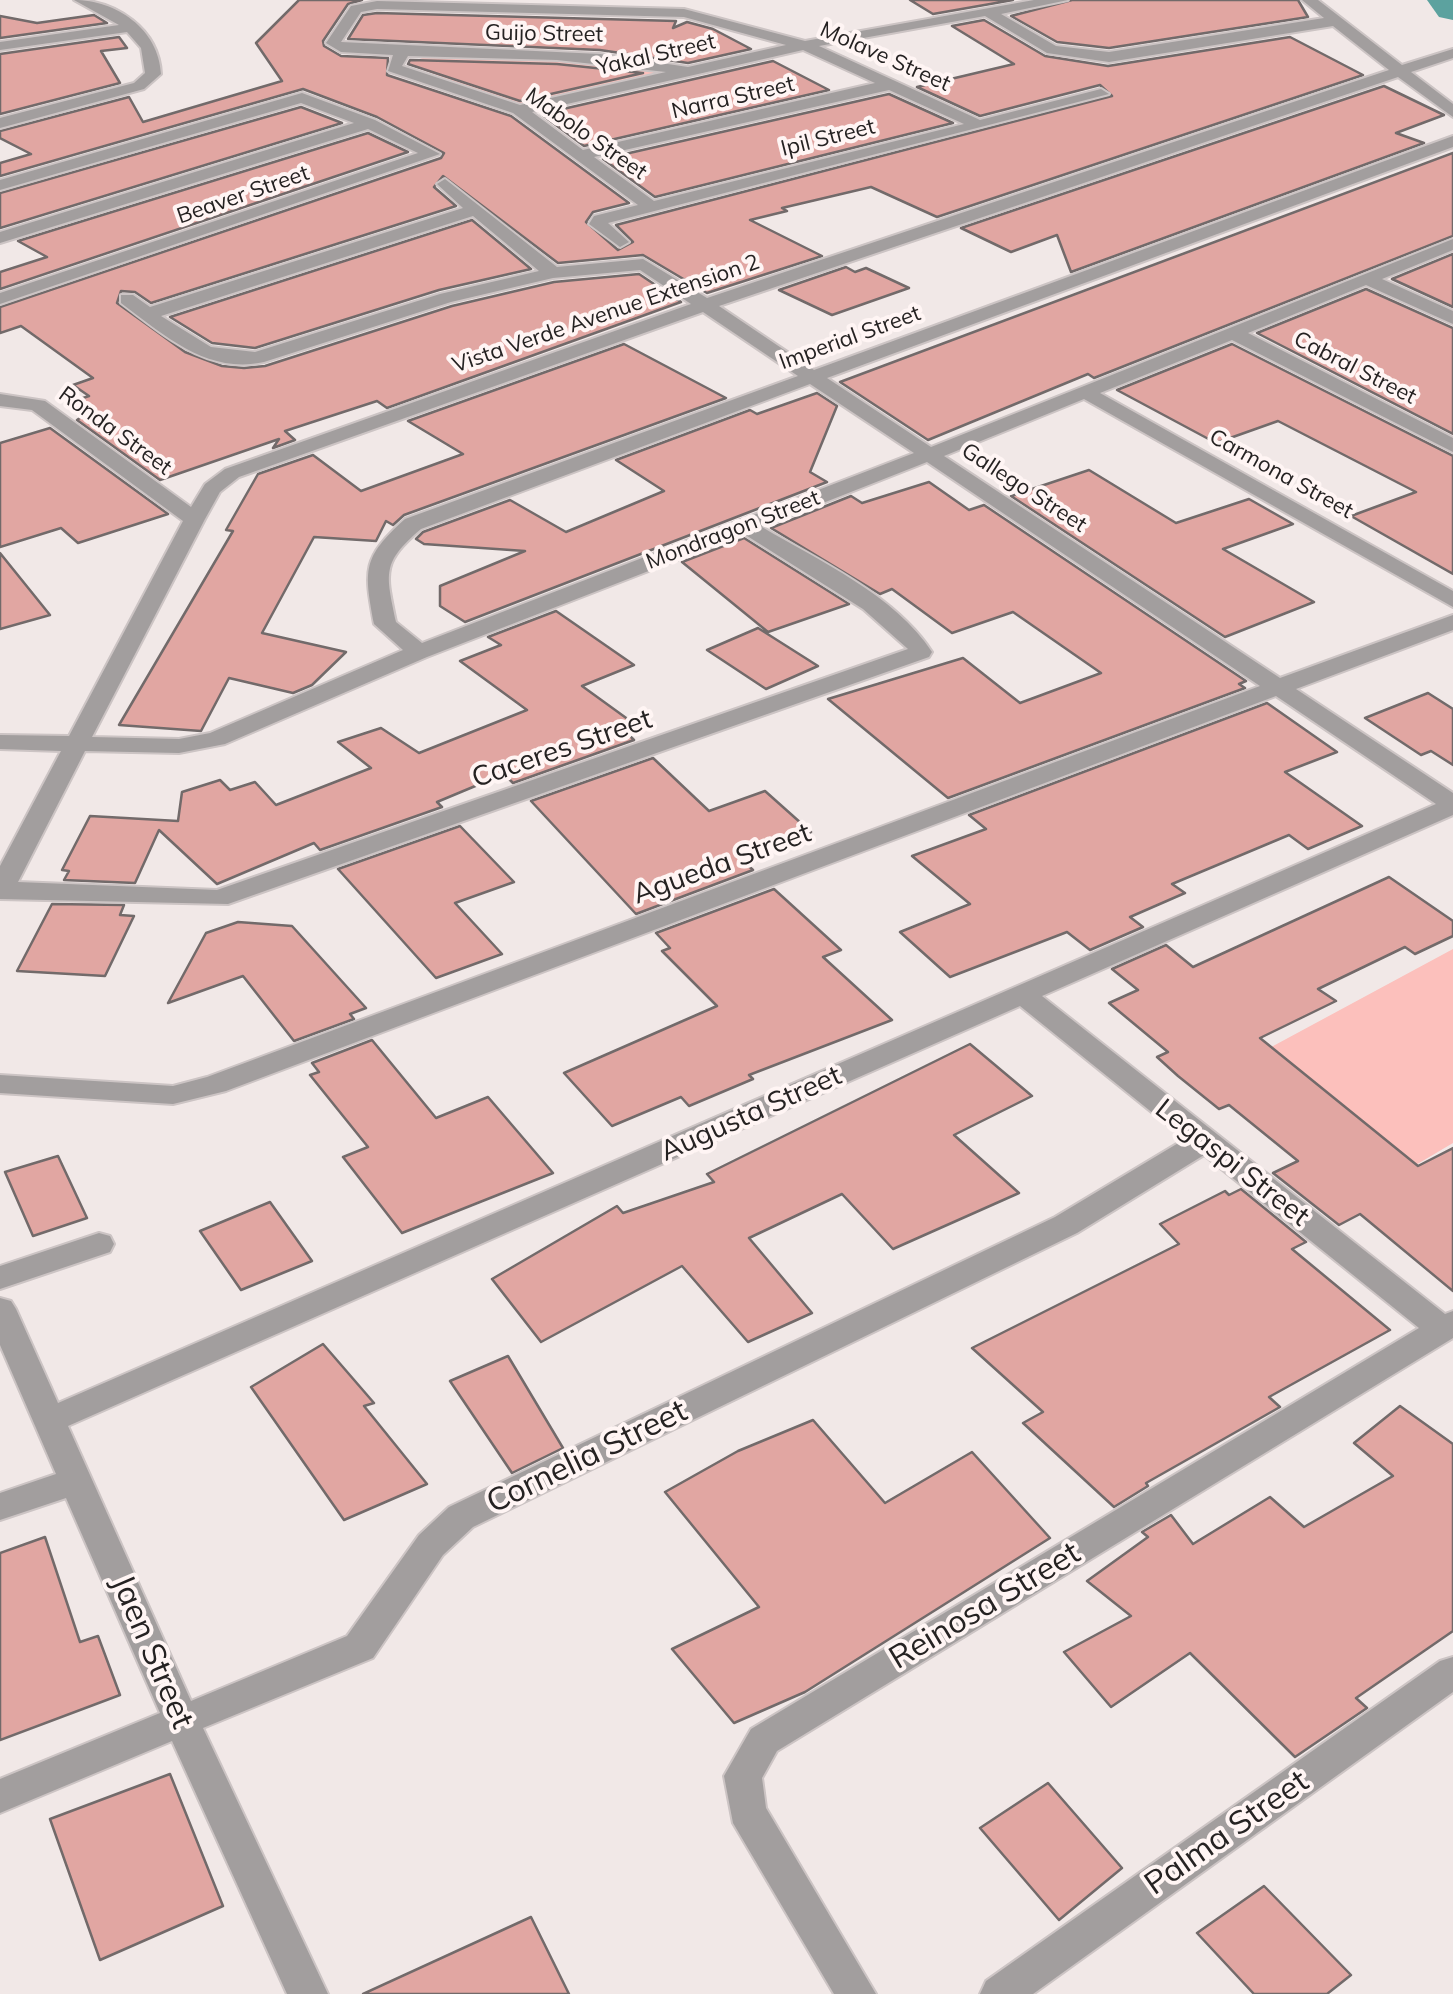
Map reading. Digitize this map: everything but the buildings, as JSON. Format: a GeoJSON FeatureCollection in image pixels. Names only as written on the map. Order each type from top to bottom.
{"type":"FeatureCollection","features":[{"type":"Feature","properties":{"kind":"street"},"geometry":{"type":"LineString","coordinates":[[0,123],[149,81],[154,66],[133,27],[108,7],[81,0]]}},
{"type":"Feature","properties":{"kind":"street"},"geometry":{"type":"LineString","coordinates":[[684,13],[705,0]]}},
{"type":"Feature","properties":{"kind":"street"},"geometry":{"type":"LineString","coordinates":[[804,45],[1061,0]]}},
{"type":"Feature","properties":{"kind":"street"},"geometry":{"type":"LineString","coordinates":[[1309,0],[1453,112]]}},
{"type":"Feature","properties":{"kind":"street","name":"Molave Street"},"geometry":{"type":"LineString","coordinates":[[402,53],[334,45],[333,40],[356,9],[377,6],[684,13],[804,45],[978,124]]}},
{"type":"Feature","properties":{"kind":"street"},"geometry":{"type":"LineString","coordinates":[[988,12],[1052,50],[1109,58],[1336,21]]}},
{"type":"Feature","properties":{"kind":"street"},"geometry":{"type":"LineString","coordinates":[[0,46],[133,27]]}},
{"type":"Feature","properties":{"kind":"street","name":"Yakal Street"},"geometry":{"type":"LineString","coordinates":[[518,110],[804,45]]}},
{"type":"Feature","properties":{"kind":"street","name":"Guijo Street"},"geometry":{"type":"LineString","coordinates":[[402,53],[625,58],[685,71]]}},
{"type":"Feature","properties":{"kind":"street","name":"Mabolo Street"},"geometry":{"type":"LineString","coordinates":[[402,53],[393,68],[408,77],[518,110],[648,205]]}},
{"type":"Feature","properties":{"kind":"street","name":"Vista Verde Avenue Extension 2"},"geometry":{"type":"LineString","coordinates":[[0,890],[212,488],[253,464],[702,306],[1453,53]]}},
{"type":"Feature","properties":{"kind":"street","name":"Narra Street"},"geometry":{"type":"LineString","coordinates":[[582,155],[893,84]]}},
{"type":"Feature","properties":{"kind":"street","name":"Ipil Street"},"geometry":{"type":"LineString","coordinates":[[620,242],[598,224],[600,220],[1101,94]]}},
{"type":"Feature","properties":{"kind":"street","name":"Beaver Street"},"geometry":{"type":"LineString","coordinates":[[0,185],[294,99],[313,99],[433,153],[0,299]]}},
{"type":"Feature","properties":{"kind":"street","name":"Beaver Street"},"geometry":{"type":"LineString","coordinates":[[0,238],[369,123]]}},
{"type":"Feature","properties":{"kind":"street","name":"Imperial Street"},"geometry":{"type":"LineString","coordinates":[[419,652],[385,624],[377,582],[377,565],[388,546],[413,524],[1453,141]]}},
{"type":"Feature","properties":{"kind":"street"},"geometry":{"type":"LineString","coordinates":[[445,184],[554,273]]}},
{"type":"Feature","properties":{"kind":"street"},"geometry":{"type":"LineString","coordinates":[[148,314],[476,209]]}},
{"type":"Feature","properties":{"kind":"street","name":"Mondragon Street"},"geometry":{"type":"LineString","coordinates":[[0,742],[179,746],[216,739],[419,652],[928,456],[1453,244]]}},
{"type":"Feature","properties":{"kind":"street","name":"Gallego Street"},"geometry":{"type":"LineString","coordinates":[[127,299],[213,357],[245,361],[446,298],[554,273],[643,264],[1453,805]]}},
{"type":"Feature","properties":{"kind":"street"},"geometry":{"type":"LineString","coordinates":[[1368,279],[1453,318]]}},
{"type":"Feature","properties":{"kind":"street","name":"Cabral Street"},"geometry":{"type":"LineString","coordinates":[[1235,334],[1453,446]]}},
{"type":"Feature","properties":{"kind":"street","name":"Carmona Street"},"geometry":{"type":"LineString","coordinates":[[1085,392],[1453,600]]}},
{"type":"Feature","properties":{"kind":"street","name":"Ronda Street"},"geometry":{"type":"LineString","coordinates":[[0,400],[38,405],[194,519]]}},
{"type":"Feature","properties":{"kind":"street","name":"Caceres Street"},"geometry":{"type":"LineString","coordinates":[[0,890],[219,898],[237,894],[921,652],[918,640],[881,613],[745,525]]}},
{"type":"Feature","properties":{"kind":"street","name":"Agueda Street"},"geometry":{"type":"LineString","coordinates":[[0,1084],[173,1095],[216,1084],[1453,622]]}},
{"type":"Feature","properties":{"kind":"street","name":"Augusta Street"},"geometry":{"type":"LineString","coordinates":[[48,1421],[1453,805]]}},
{"type":"Feature","properties":{"kind":"street","name":"Legaspi Street"},"geometry":{"type":"LineString","coordinates":[[1024,995],[1204,1142],[1448,1326]]}},
{"type":"Feature","properties":{"kind":"street","name":"Cornelia Street"},"geometry":{"type":"LineString","coordinates":[[0,1796],[360,1647],[430,1544],[462,1517],[1066,1225],[1204,1142]]}},
{"type":"Feature","properties":{"kind":"street"},"geometry":{"type":"LineString","coordinates":[[0,1278],[99,1244]]}},
{"type":"Feature","properties":{"kind":"street","name":"Jaen Street"},"geometry":{"type":"LineString","coordinates":[[0,1309],[181,1720],[308,1994]]}},
{"type":"Feature","properties":{"kind":"street","name":"Reinosa Street"},"geometry":{"type":"LineString","coordinates":[[856,1994],[748,1811],[743,1776],[764,1740],[1448,1326]]}},
{"type":"Feature","properties":{"kind":"street"},"geometry":{"type":"LineString","coordinates":[[0,1507],[78,1480]]}},
{"type":"Feature","properties":{"kind":"street","name":"Palma Street"},"geometry":{"type":"LineString","coordinates":[[1000,1994],[1453,1672]]}},
{"type":"Feature","properties":{"kind":"shaded area"},"geometry":{"type":"Polygon","coordinates":[[[425,57],[555,59],[670,71],[522,107],[407,64],[425,57]]]}},
{"type":"Feature","properties":{"kind":"shaded area"},"geometry":{"type":"Polygon","coordinates":[[[1453,949],[1453,1143],[1409,1169],[1262,1052],[1453,949]]]}},
{"type":"Feature","properties":{"kind":"waterway"},"geometry":{"type":"LineString","coordinates":[[1447,0],[1453,8]]}}]}
